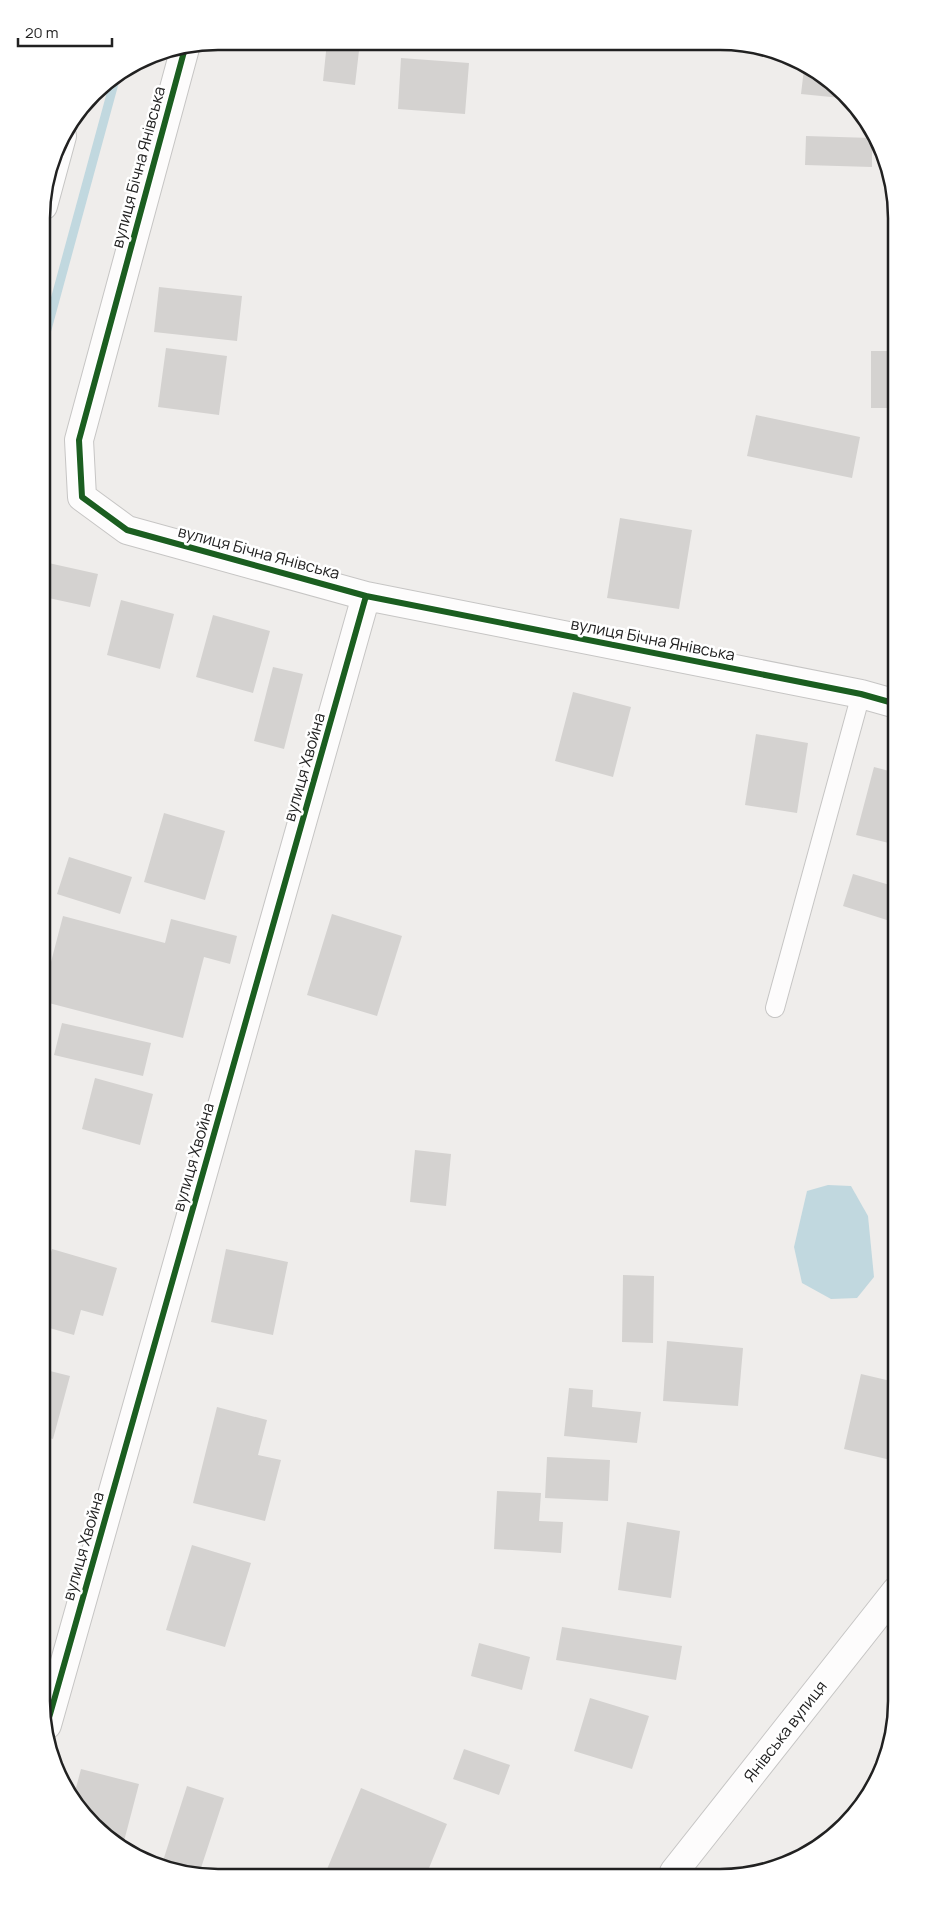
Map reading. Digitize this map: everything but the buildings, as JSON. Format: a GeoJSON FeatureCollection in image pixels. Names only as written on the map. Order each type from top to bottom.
{"type":"FeatureCollection","features":[{"type":"Feature","properties":{"kind":"street","name":"вулиця Бічна Янівська"},"geometry":{"type":"LineString","coordinates":[[184,53],[79,440],[82,497],[127,530],[366,596],[861,694],[888,702]]}},
{"type":"Feature","properties":{"kind":"street","name":"вулиця Хвойна"},"geometry":{"type":"LineString","coordinates":[[50,1714],[366,596]]}},
{"type":"Feature","properties":{"kind":"street","name":"Янівська вулиця"},"geometry":{"type":"LineString","coordinates":[[676,1869],[888,1601]]}},
{"type":"Feature","properties":{"kind":"lane"},"geometry":{"type":"LineString","coordinates":[[775,1008],[861,694]]}},
{"type":"Feature","properties":{"kind":"water"},"geometry":{"type":"Polygon","coordinates":[[[828,1185],[851,1186],[868,1216],[874,1277],[857,1298],[831,1299],[802,1283],[794,1247],[807,1191],[828,1185]]]}},
{"type":"Feature","properties":{"kind":"waterway"},"geometry":{"type":"LineString","coordinates":[[50,318],[113,88]]}},
{"type":"Feature","properties":{"kind":"cycle path"},"geometry":{"type":"LineString","coordinates":[[184,53],[79,440],[82,497],[127,530],[366,596],[861,694],[888,702]]}},
{"type":"Feature","properties":{"kind":"cycle path"},"geometry":{"type":"LineString","coordinates":[[50,1714],[366,596]]}}]}
